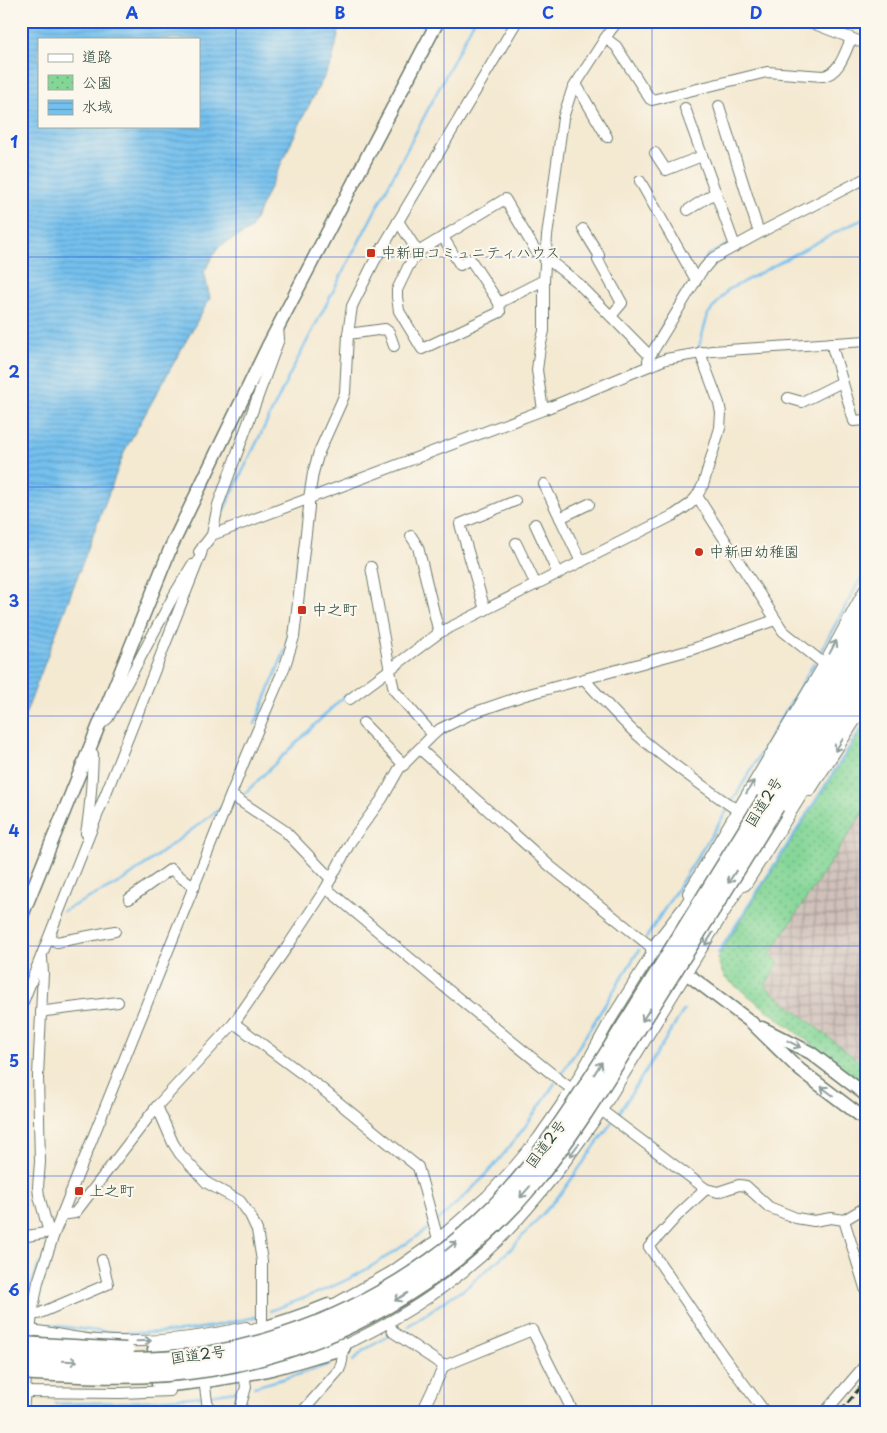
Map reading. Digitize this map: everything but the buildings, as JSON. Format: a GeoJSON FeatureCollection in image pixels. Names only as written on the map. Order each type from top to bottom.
{"type":"FeatureCollection","features":[{"type":"Feature","properties":{"kind":"highway"},"geometry":{"type":"LineString","coordinates":[[655,950],[703,886],[866,612]]}},
{"type":"Feature","properties":{"kind":"highway"},"geometry":{"type":"LineString","coordinates":[[848,668],[866,638]]}},
{"type":"Feature","properties":{"kind":"highway","name":"国道2号"},"geometry":{"type":"LineString","coordinates":[[21,1358],[106,1362],[145,1361],[207,1355],[247,1346],[307,1329],[346,1312],[396,1285],[450,1247],[476,1225],[517,1181],[568,1115],[771,803],[866,662]]}},
{"type":"Feature","properties":{"kind":"highway","name":"国道2号"},"geometry":{"type":"LineString","coordinates":[[21,1371],[70,1374],[143,1374],[210,1368],[276,1353],[310,1342],[344,1327],[402,1296],[450,1263],[485,1234],[532,1184],[599,1090],[771,803],[848,668]]}},
{"type":"Feature","properties":{"kind":"highway"},"geometry":{"type":"LineString","coordinates":[[743,882],[866,684]]}},
{"type":"Feature","properties":{"kind":"highway"},"geometry":{"type":"LineString","coordinates":[[21,1345],[112,1351],[156,1350],[200,1345],[252,1334],[295,1321],[329,1307]]}},
{"type":"Feature","properties":{"kind":"highway"},"geometry":{"type":"LineString","coordinates":[[22,1388],[189,1382],[270,1367],[342,1346]]}},
{"type":"Feature","properties":{"kind":"street"},"geometry":{"type":"LineString","coordinates":[[21,918],[171,547],[278,326],[438,21]]}},
{"type":"Feature","properties":{"kind":"street"},"geometry":{"type":"LineString","coordinates":[[23,1412],[22,1388],[26,1330],[32,1314],[38,1282],[52,1232],[62,1215],[244,762],[285,666],[294,637],[313,473],[319,452],[345,393],[348,334],[352,306],[374,262],[517,21]]}},
{"type":"Feature","properties":{"kind":"street"},"geometry":{"type":"LineString","coordinates":[[543,410],[537,370],[544,331],[545,257],[563,118],[572,90],[618,21]]}},
{"type":"Feature","properties":{"kind":"street"},"geometry":{"type":"LineString","coordinates":[[807,21],[866,44]]}},
{"type":"Feature","properties":{"kind":"street"},"geometry":{"type":"LineString","coordinates":[[605,38],[616,46],[652,100],[766,72],[828,75],[837,69],[851,39]]}},
{"type":"Feature","properties":{"kind":"street"},"geometry":{"type":"LineString","coordinates":[[576,84],[607,137]]}},
{"type":"Feature","properties":{"kind":"street"},"geometry":{"type":"LineString","coordinates":[[719,106],[758,230]]}},
{"type":"Feature","properties":{"kind":"street"},"geometry":{"type":"LineString","coordinates":[[685,108],[734,243]]}},
{"type":"Feature","properties":{"kind":"street"},"geometry":{"type":"LineString","coordinates":[[655,153],[666,170],[702,156]]}},
{"type":"Feature","properties":{"kind":"street"},"geometry":{"type":"LineString","coordinates":[[646,367],[648,354],[695,278],[712,259],[734,243],[758,230],[866,178]]}},
{"type":"Feature","properties":{"kind":"street"},"geometry":{"type":"LineString","coordinates":[[640,181],[695,278]]}},
{"type":"Feature","properties":{"kind":"street"},"geometry":{"type":"LineString","coordinates":[[688,210],[716,192]]}},
{"type":"Feature","properties":{"kind":"street"},"geometry":{"type":"LineString","coordinates":[[443,237],[460,265],[470,259],[499,303],[500,312],[422,349],[399,311],[398,290],[408,266],[418,252],[505,199],[537,253],[580,284],[648,354]]}},
{"type":"Feature","properties":{"kind":"street"},"geometry":{"type":"LineString","coordinates":[[398,221],[418,252]]}},
{"type":"Feature","properties":{"kind":"street"},"geometry":{"type":"LineString","coordinates":[[582,229],[598,255],[598,260],[622,303],[611,316]]}},
{"type":"Feature","properties":{"kind":"street"},"geometry":{"type":"LineString","coordinates":[[499,303],[544,280]]}},
{"type":"Feature","properties":{"kind":"street"},"geometry":{"type":"LineString","coordinates":[[99,725],[108,718],[174,594],[203,546],[212,535],[218,505],[279,338],[278,326]]}},
{"type":"Feature","properties":{"kind":"street"},"geometry":{"type":"LineString","coordinates":[[348,334],[385,329],[389,332],[394,346]]}},
{"type":"Feature","properties":{"kind":"street"},"geometry":{"type":"LineString","coordinates":[[212,535],[543,410],[666,359],[699,352],[866,341]]}},
{"type":"Feature","properties":{"kind":"street"},"geometry":{"type":"LineString","coordinates":[[831,343],[854,421],[866,420]]}},
{"type":"Feature","properties":{"kind":"street"},"geometry":{"type":"LineString","coordinates":[[350,699],[438,630],[580,559],[674,515],[690,504],[704,485],[721,418],[719,403],[699,352]]}},
{"type":"Feature","properties":{"kind":"street"},"geometry":{"type":"LineString","coordinates":[[788,398],[802,402],[842,382]]}},
{"type":"Feature","properties":{"kind":"street"},"geometry":{"type":"LineString","coordinates":[[544,484],[580,559]]}},
{"type":"Feature","properties":{"kind":"street"},"geometry":{"type":"LineString","coordinates":[[697,496],[783,631],[827,666]]}},
{"type":"Feature","properties":{"kind":"street"},"geometry":{"type":"LineString","coordinates":[[485,607],[460,524],[515,500]]}},
{"type":"Feature","properties":{"kind":"street"},"geometry":{"type":"LineString","coordinates":[[560,518],[589,504]]}},
{"type":"Feature","properties":{"kind":"street"},"geometry":{"type":"LineString","coordinates":[[535,524],[556,571]]}},
{"type":"Feature","properties":{"kind":"street"},"geometry":{"type":"LineString","coordinates":[[411,536],[418,546],[438,630]]}},
{"type":"Feature","properties":{"kind":"street"},"geometry":{"type":"LineString","coordinates":[[516,543],[535,582]]}},
{"type":"Feature","properties":{"kind":"street"},"geometry":{"type":"LineString","coordinates":[[21,1008],[42,954],[51,939],[84,848],[146,696],[203,546]]}},
{"type":"Feature","properties":{"kind":"street"},"geometry":{"type":"LineString","coordinates":[[371,567],[394,690],[433,735]]}},
{"type":"Feature","properties":{"kind":"street"},"geometry":{"type":"LineString","coordinates":[[302,1412],[339,1370],[342,1364],[342,1346],[329,1307],[391,1272],[438,1239],[487,1196],[538,1138],[572,1089],[608,1024],[655,950],[737,810],[827,666],[866,587]]}},
{"type":"Feature","properties":{"kind":"street"},"geometry":{"type":"LineString","coordinates":[[62,1215],[75,1213],[157,1106],[234,1023],[287,947],[328,884],[350,841],[382,799],[400,769],[440,729],[473,713],[522,696],[690,650],[775,620]]}},
{"type":"Feature","properties":{"kind":"street"},"geometry":{"type":"LineString","coordinates":[[584,679],[643,740],[737,810]]}},
{"type":"Feature","properties":{"kind":"street"},"geometry":{"type":"LineString","coordinates":[[22,1388],[93,1393],[206,1393],[301,1365],[342,1346],[388,1322],[420,1302],[475,1261],[523,1214],[577,1146],[602,1110],[743,882],[760,867],[866,704]]}},
{"type":"Feature","properties":{"kind":"street"},"geometry":{"type":"LineString","coordinates":[[363,723],[404,765]]}},
{"type":"Feature","properties":{"kind":"street"},"geometry":{"type":"LineString","coordinates":[[420,749],[551,867],[655,950],[751,1022],[800,1070],[866,1120]]}},
{"type":"Feature","properties":{"kind":"street"},"geometry":{"type":"LineString","coordinates":[[84,848],[91,794],[93,754],[89,752]]}},
{"type":"Feature","properties":{"kind":"street"},"geometry":{"type":"LineString","coordinates":[[231,795],[285,831],[328,884],[449,990],[557,1078],[706,1189],[718,1192],[739,1185],[746,1186],[770,1207],[796,1218],[814,1221],[832,1218],[844,1220],[866,1207]]}},
{"type":"Feature","properties":{"kind":"street"},"geometry":{"type":"LineString","coordinates":[[129,899],[171,869],[195,886]]}},
{"type":"Feature","properties":{"kind":"street"},"geometry":{"type":"LineString","coordinates":[[51,939],[57,942],[114,931]]}},
{"type":"Feature","properties":{"kind":"street"},"geometry":{"type":"LineString","coordinates":[[42,954],[43,973],[38,1076],[40,1162],[38,1187],[48,1229],[52,1232]]}},
{"type":"Feature","properties":{"kind":"street"},"geometry":{"type":"LineString","coordinates":[[41,1013],[46,1010],[118,1002]]}},
{"type":"Feature","properties":{"kind":"street"},"geometry":{"type":"LineString","coordinates":[[751,1022],[810,1053],[866,1096]]}},
{"type":"Feature","properties":{"kind":"street"},"geometry":{"type":"LineString","coordinates":[[234,1023],[317,1085],[418,1167],[438,1239]]}},
{"type":"Feature","properties":{"kind":"street"},"geometry":{"type":"LineString","coordinates":[[157,1106],[173,1143],[180,1154],[206,1183],[240,1202],[250,1215],[257,1230],[262,1261],[262,1323]]}},
{"type":"Feature","properties":{"kind":"street"},"geometry":{"type":"LineString","coordinates":[[706,1189],[678,1215],[649,1247],[718,1349],[766,1412]]}},
{"type":"Feature","properties":{"kind":"street"},"geometry":{"type":"LineString","coordinates":[[844,1220],[866,1291]]}},
{"type":"Feature","properties":{"kind":"street"},"geometry":{"type":"LineString","coordinates":[[21,1237],[52,1232]]}},
{"type":"Feature","properties":{"kind":"street"},"geometry":{"type":"LineString","coordinates":[[32,1314],[38,1314],[108,1284],[102,1260]]}},
{"type":"Feature","properties":{"kind":"street"},"geometry":{"type":"LineString","coordinates":[[26,1330],[95,1340],[144,1341],[204,1335],[262,1323],[289,1315],[340,1294],[367,1286]]}},
{"type":"Feature","properties":{"kind":"street"},"geometry":{"type":"LineString","coordinates":[[388,1322],[393,1332],[444,1366]]}},
{"type":"Feature","properties":{"kind":"street"},"geometry":{"type":"LineString","coordinates":[[422,1412],[444,1366],[532,1330],[573,1412]]}},
{"type":"Feature","properties":{"kind":"street"},"geometry":{"type":"LineString","coordinates":[[93,1393],[95,1340]]}},
{"type":"Feature","properties":{"kind":"street"},"geometry":{"type":"LineString","coordinates":[[825,1412],[866,1364]]}},
{"type":"Feature","properties":{"kind":"street"},"geometry":{"type":"LineString","coordinates":[[239,1412],[246,1387],[245,1380]]}},
{"type":"Feature","properties":{"kind":"street"},"geometry":{"type":"LineString","coordinates":[[206,1393],[207,1402],[213,1412]]}},
{"type":"Feature","properties":{"kind":"street"},"geometry":{"type":"LineString","coordinates":[[860,1412],[866,1406]]}},
{"type":"Feature","properties":{"kind":"shaded area"},"geometry":{"type":"Polygon","coordinates":[[[866,808],[866,1066],[766,986],[780,962],[771,954],[866,808]]]}},
{"type":"Feature","properties":{"kind":"green space"},"geometry":{"type":"Polygon","coordinates":[[[864,726],[866,727],[866,808],[770,954],[779,962],[765,986],[866,1067],[866,1086],[724,977],[717,958],[864,726]]]}},
{"type":"Feature","properties":{"kind":"water"},"geometry":{"type":"Polygon","coordinates":[[[21,21],[343,21],[332,62],[306,111],[250,230],[218,247],[204,272],[210,298],[125,450],[21,726],[21,21]]]}},
{"type":"Feature","properties":{"kind":"waterway"},"geometry":{"type":"LineString","coordinates":[[220,518],[292,370],[474,21]]}},
{"type":"Feature","properties":{"kind":"waterway"},"geometry":{"type":"LineString","coordinates":[[698,350],[708,314],[728,290],[866,218]]}},
{"type":"Feature","properties":{"kind":"waterway"},"geometry":{"type":"LineString","coordinates":[[705,260],[708,255],[729,244]]}},
{"type":"Feature","properties":{"kind":"waterway"},"geometry":{"type":"LineString","coordinates":[[659,332],[685,289]]}},
{"type":"Feature","properties":{"kind":"waterway"},"geometry":{"type":"LineString","coordinates":[[287,643],[297,566]]}},
{"type":"Feature","properties":{"kind":"waterway"},"geometry":{"type":"LineString","coordinates":[[818,656],[866,569]]}},
{"type":"Feature","properties":{"kind":"waterway"},"geometry":{"type":"LineString","coordinates":[[426,637],[436,630]]}},
{"type":"Feature","properties":{"kind":"waterway"},"geometry":{"type":"LineString","coordinates":[[255,724],[286,648]]}},
{"type":"Feature","properties":{"kind":"waterway"},"geometry":{"type":"LineString","coordinates":[[732,802],[814,663]]}},
{"type":"Feature","properties":{"kind":"waterway"},"geometry":{"type":"LineString","coordinates":[[240,798],[347,695]]}},
{"type":"Feature","properties":{"kind":"waterway"},"geometry":{"type":"LineString","coordinates":[[718,953],[864,725]]}},
{"type":"Feature","properties":{"kind":"waterway"},"geometry":{"type":"LineString","coordinates":[[63,911],[127,878],[221,808]]}},
{"type":"Feature","properties":{"kind":"waterway"},"geometry":{"type":"LineString","coordinates":[[646,938],[728,809]]}},
{"type":"Feature","properties":{"kind":"waterway"},"geometry":{"type":"LineString","coordinates":[[561,1075],[639,950]]}},
{"type":"Feature","properties":{"kind":"waterway"},"geometry":{"type":"LineString","coordinates":[[21,1020],[26,1007]]}},
{"type":"Feature","properties":{"kind":"waterway"},"geometry":{"type":"LineString","coordinates":[[617,1116],[684,1010]]}},
{"type":"Feature","properties":{"kind":"waterway"},"geometry":{"type":"LineString","coordinates":[[436,1222],[471,1190],[502,1157],[555,1083]]}},
{"type":"Feature","properties":{"kind":"waterway"},"geometry":{"type":"LineString","coordinates":[[408,1326],[462,1291],[510,1250],[563,1191],[612,1122]]}},
{"type":"Feature","properties":{"kind":"waterway"},"geometry":{"type":"LineString","coordinates":[[270,1311],[346,1280],[383,1259],[428,1229]]}},
{"type":"Feature","properties":{"kind":"waterway"},"geometry":{"type":"LineString","coordinates":[[21,1309],[39,1264]]}},
{"type":"Feature","properties":{"kind":"waterway"},"geometry":{"type":"LineString","coordinates":[[36,1322],[90,1330],[143,1333],[199,1329],[259,1316]]}},
{"type":"Feature","properties":{"kind":"waterway"},"geometry":{"type":"LineString","coordinates":[[353,1361],[364,1350],[391,1335]]}},
{"type":"Feature","properties":{"kind":"waterway"},"geometry":{"type":"LineString","coordinates":[[254,1387],[330,1364]]}},
{"type":"Feature","properties":{"kind":"waterway"},"geometry":{"type":"LineString","coordinates":[[209,1395],[242,1390]]}},
{"type":"Feature","properties":{"kind":"waterway"},"geometry":{"type":"LineString","coordinates":[[56,1404],[130,1402],[204,1396]]}},
{"type":"Feature","properties":{"kind":"railway"},"geometry":{"type":"LineString","coordinates":[[840,1412],[866,1380]]}},
{"type":"Feature","properties":{"kind":"place","name":"中新田コミュニティハウス"},"geometry":{"type":"Point","coordinates":[371,253]}},
{"type":"Feature","properties":{"kind":"place","name":"中新田幼稚園"},"geometry":{"type":"Point","coordinates":[699,552]}},
{"type":"Feature","properties":{"kind":"place","name":"中之町"},"geometry":{"type":"Point","coordinates":[302,610]}},
{"type":"Feature","properties":{"kind":"place","name":"上之町"},"geometry":{"type":"Point","coordinates":[79,1191]}}]}
